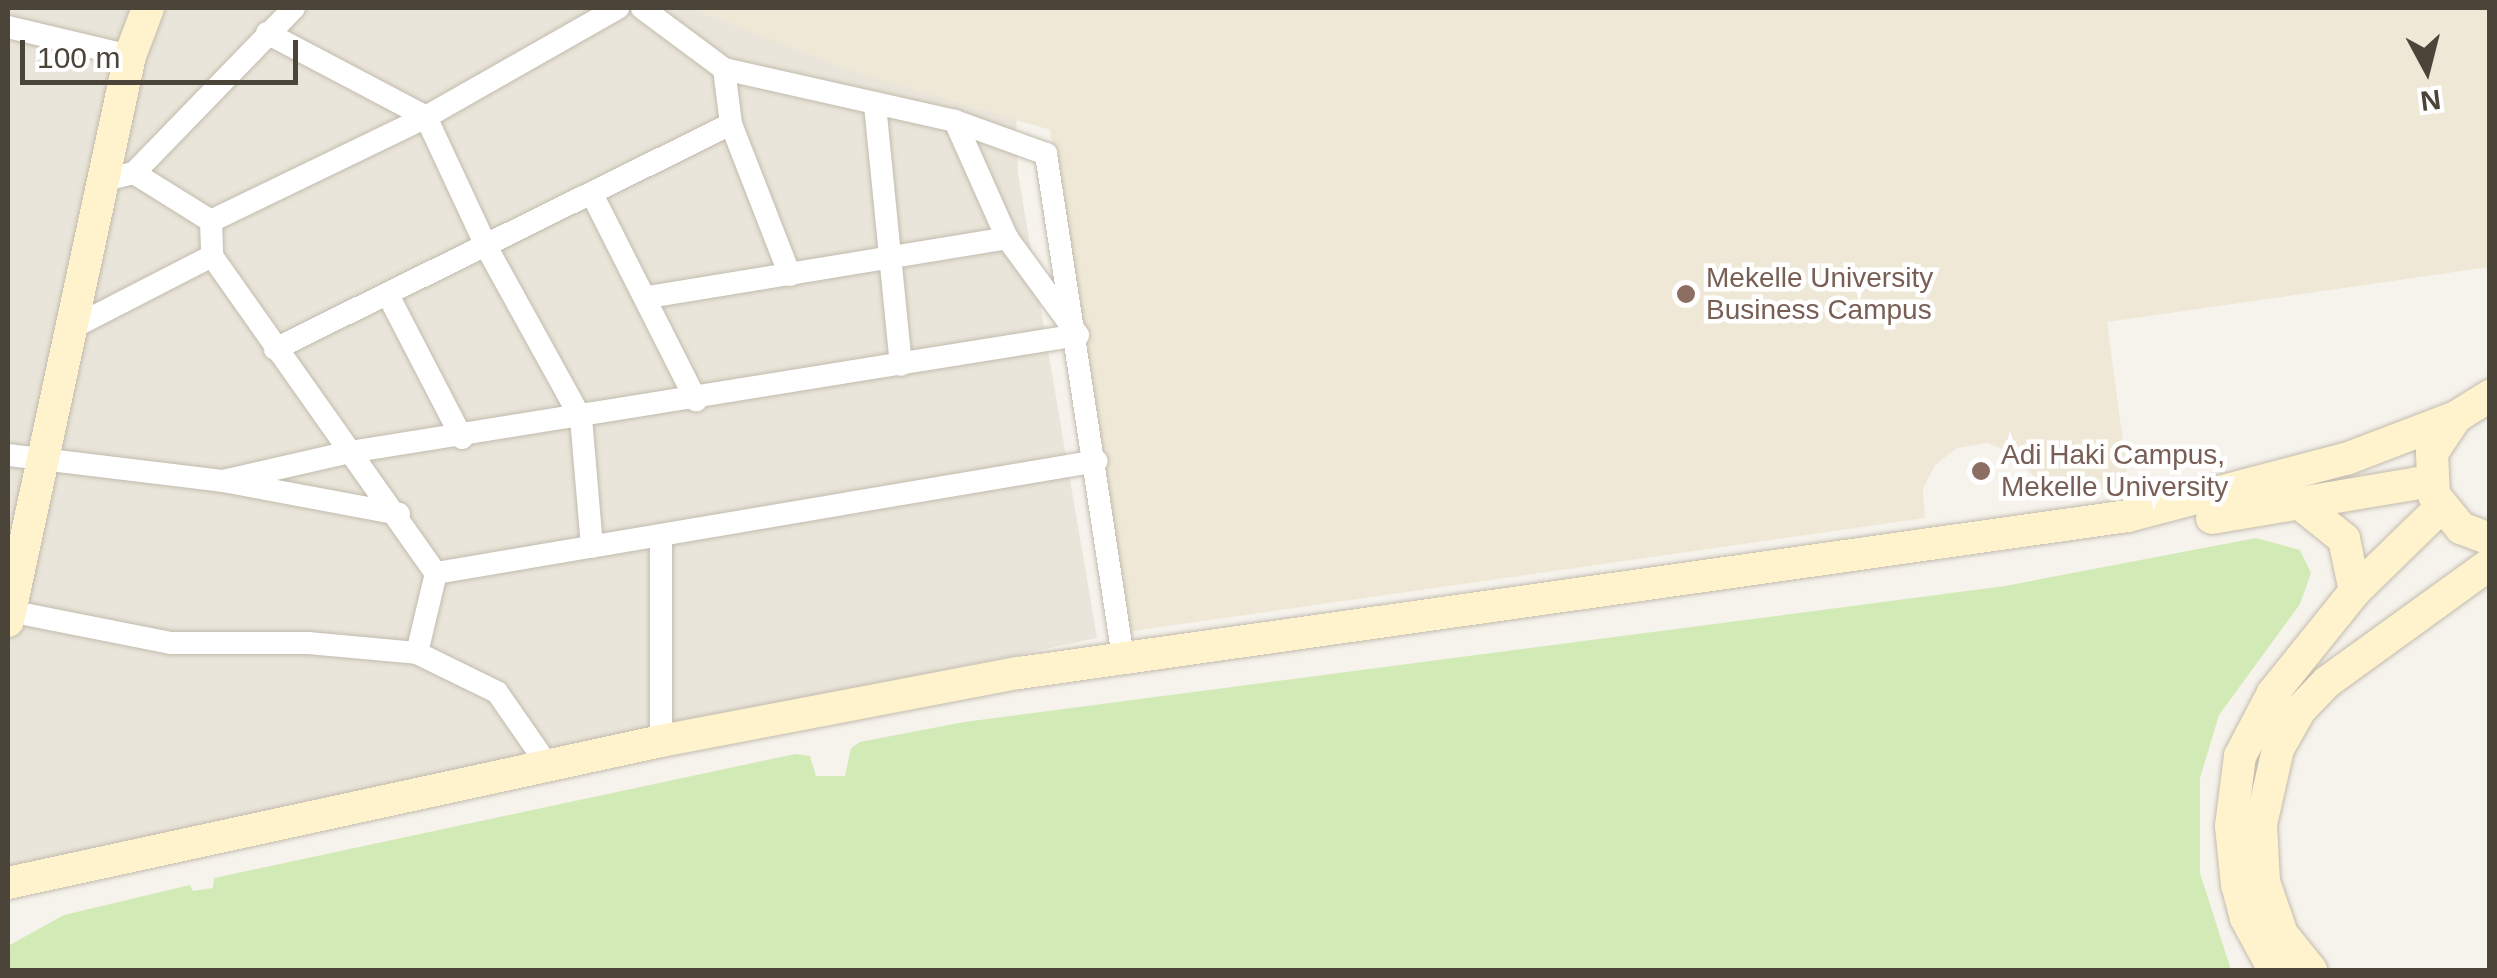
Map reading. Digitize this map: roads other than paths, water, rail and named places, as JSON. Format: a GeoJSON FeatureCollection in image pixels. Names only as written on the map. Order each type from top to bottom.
{"type":"FeatureCollection","features":[{"type":"Feature","properties":{"kind":"main road"},"geometry":{"type":"LineString","coordinates":[[9,606],[70,329],[119,176],[130,56],[148,8]]}},
{"type":"Feature","properties":{"kind":"main road"},"geometry":{"type":"LineString","coordinates":[[8,883],[660,741],[1123,657],[2078,526],[2276,481],[2456,417],[2490,396]]}},
{"type":"Feature","properties":{"kind":"main road"},"geometry":{"type":"LineString","coordinates":[[2456,417],[2432,453],[2436,495],[2461,528],[2490,539]]}},
{"type":"Feature","properties":{"kind":"main road"},"geometry":{"type":"LineString","coordinates":[[8,903],[1016,690],[2068,548],[2304,506],[2436,495]]}},
{"type":"Feature","properties":{"kind":"main road"},"geometry":{"type":"LineString","coordinates":[[2274,970],[2246,918],[2238,886],[2234,778],[2260,714],[2355,591],[2436,495]]}},
{"type":"Feature","properties":{"kind":"main road"},"geometry":{"type":"LineString","coordinates":[[2304,506],[2344,538],[2355,591]]}},
{"type":"Feature","properties":{"kind":"main road"},"geometry":{"type":"LineString","coordinates":[[2312,970],[2282,934],[2264,882],[2261,824],[2278,749],[2300,710],[2327,682],[2490,564]]}},
{"type":"Feature","properties":{"kind":"street"},"geometry":{"type":"LineString","coordinates":[[211,221],[119,176],[294,8]]}},
{"type":"Feature","properties":{"kind":"street"},"geometry":{"type":"LineString","coordinates":[[211,221],[426,117],[618,8]]}},
{"type":"Feature","properties":{"kind":"street"},"geometry":{"type":"LineString","coordinates":[[642,8],[724,69],[956,121],[1046,154],[1078,336],[1123,657]]}},
{"type":"Feature","properties":{"kind":"street"},"geometry":{"type":"LineString","coordinates":[[8,28],[130,56]]}},
{"type":"Feature","properties":{"kind":"street"},"geometry":{"type":"LineString","coordinates":[[267,32],[426,117],[488,248],[581,418],[592,547]]}},
{"type":"Feature","properties":{"kind":"street"},"geometry":{"type":"LineString","coordinates":[[724,69],[731,124],[790,275]]}},
{"type":"Feature","properties":{"kind":"street"},"geometry":{"type":"LineString","coordinates":[[875,105],[901,365]]}},
{"type":"Feature","properties":{"kind":"street"},"geometry":{"type":"LineString","coordinates":[[956,121],[1007,238],[1078,336]]}},
{"type":"Feature","properties":{"kind":"street"},"geometry":{"type":"LineString","coordinates":[[275,349],[488,248],[731,124]]}},
{"type":"Feature","properties":{"kind":"street"},"geometry":{"type":"LineString","coordinates":[[593,196],[648,296],[696,400]]}},
{"type":"Feature","properties":{"kind":"street"},"geometry":{"type":"LineString","coordinates":[[211,221],[212,256],[275,349],[399,514],[436,573],[417,652]]}},
{"type":"Feature","properties":{"kind":"street"},"geometry":{"type":"LineString","coordinates":[[648,296],[1007,238]]}},
{"type":"Feature","properties":{"kind":"street"},"geometry":{"type":"LineString","coordinates":[[70,329],[212,256]]}},
{"type":"Feature","properties":{"kind":"street"},"geometry":{"type":"LineString","coordinates":[[388,295],[462,438]]}},
{"type":"Feature","properties":{"kind":"street"},"geometry":{"type":"LineString","coordinates":[[223,480],[350,452],[462,438],[1078,336]]}},
{"type":"Feature","properties":{"kind":"street"},"geometry":{"type":"LineString","coordinates":[[8,456],[42,463],[223,480],[399,514]]}},
{"type":"Feature","properties":{"kind":"street"},"geometry":{"type":"LineString","coordinates":[[436,573],[661,538],[1097,461]]}},
{"type":"Feature","properties":{"kind":"street"},"geometry":{"type":"LineString","coordinates":[[660,741],[661,538]]}},
{"type":"Feature","properties":{"kind":"street"},"geometry":{"type":"LineString","coordinates":[[9,606],[171,643],[308,643],[417,652],[496,692],[549,767]]}},
{"type":"Feature","properties":{"kind":"place","name":"Mekelle University Business Campus"},"geometry":{"type":"Point","coordinates":[1686,294]}},
{"type":"Feature","properties":{"kind":"place","name":"Adi Haki Campus, Mekelle University"},"geometry":{"type":"Point","coordinates":[1981,471]}}]}
